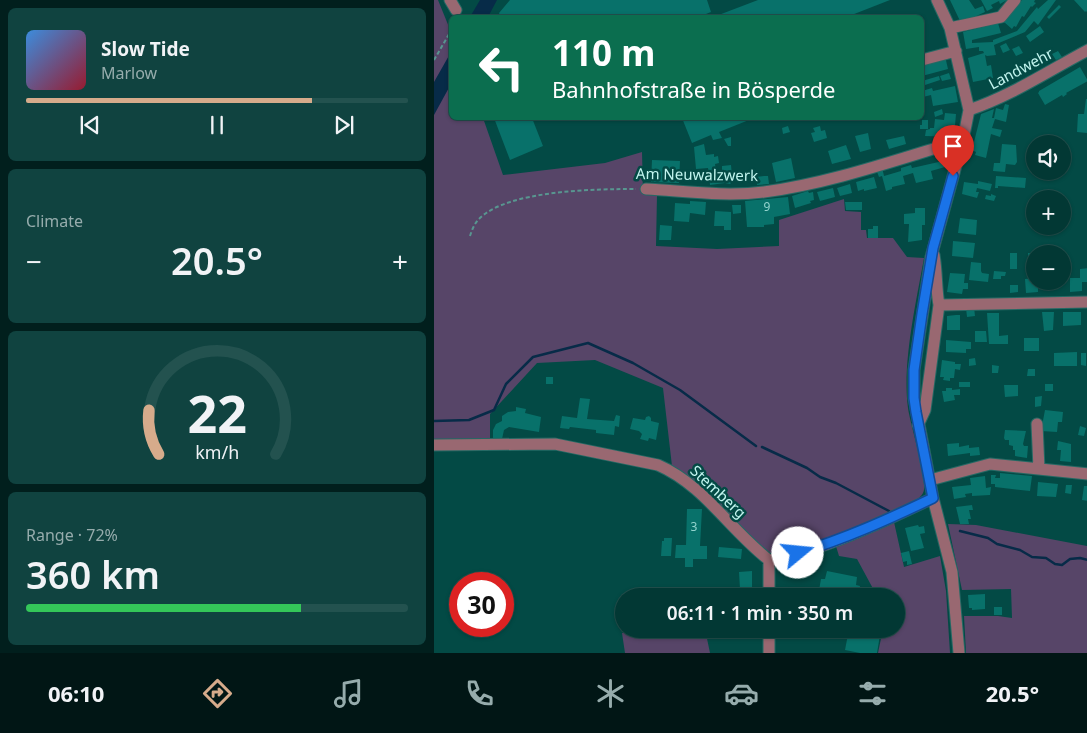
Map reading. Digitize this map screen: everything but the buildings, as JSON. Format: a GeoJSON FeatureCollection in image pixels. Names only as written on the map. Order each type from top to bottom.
{"type":"FeatureCollection","features":[{"type":"Feature","properties":{"kind":"street"},"geometry":{"type":"LineString","coordinates":[[938,0],[950,28],[969,110],[963,140],[933,248],[914,370],[914,398],[933,498],[952,572],[959,653]]}},
{"type":"Feature","properties":{"kind":"street"},"geometry":{"type":"LineString","coordinates":[[950,28],[1001,16],[1015,0]]}},
{"type":"Feature","properties":{"kind":"street"},"geometry":{"type":"LineString","coordinates":[[924,59],[956,51]]}},
{"type":"Feature","properties":{"kind":"street","name":"Landwehr"},"geometry":{"type":"LineString","coordinates":[[969,110],[988,104],[1086,52]]}},
{"type":"Feature","properties":{"kind":"street","name":"Am Neuwalzwerk"},"geometry":{"type":"LineString","coordinates":[[646,189],[732,193],[763,192],[830,178],[963,140]]}},
{"type":"Feature","properties":{"kind":"street"},"geometry":{"type":"LineString","coordinates":[[918,425],[925,410],[940,305],[937,296],[937,271],[933,248]]}},
{"type":"Feature","properties":{"kind":"street"},"geometry":{"type":"LineString","coordinates":[[940,305],[1087,302]]}},
{"type":"Feature","properties":{"kind":"street"},"geometry":{"type":"LineString","coordinates":[[1038,424],[1039,469]]}},
{"type":"Feature","properties":{"kind":"street","name":"Stemberg"},"geometry":{"type":"LineString","coordinates":[[434,445],[555,444],[658,465],[672,471],[704,496],[735,529],[769,560]]}},
{"type":"Feature","properties":{"kind":"street"},"geometry":{"type":"LineString","coordinates":[[930,480],[990,464],[1087,474]]}},
{"type":"Feature","properties":{"kind":"street"},"geometry":{"type":"LineString","coordinates":[[769,588],[769,560],[784,558],[826,544],[881,523],[933,498]]}},
{"type":"Feature","properties":{"kind":"street"},"geometry":{"type":"LineString","coordinates":[[769,638],[769,653]]}},
{"type":"Feature","properties":{"kind":"path"},"geometry":{"type":"LineString","coordinates":[[434,60],[449,34]]}},
{"type":"Feature","properties":{"kind":"path","name":"Am Neuwalzwerk"},"geometry":{"type":"LineString","coordinates":[[470,236],[479,219],[490,211],[514,201],[584,191],[646,189]]}},
{"type":"Feature","properties":{"kind":"shaded area"},"geometry":{"type":"Polygon","coordinates":[[[434,0],[438,0],[449,27],[449,120],[484,120],[503,175],[605,163],[642,152],[643,194],[657,195],[656,246],[717,249],[779,246],[779,220],[844,199],[845,211],[861,212],[861,230],[866,230],[867,238],[893,238],[907,257],[924,258],[908,353],[907,372],[908,408],[921,466],[923,493],[915,501],[899,511],[878,520],[807,546],[774,556],[767,554],[706,493],[672,466],[663,388],[595,360],[537,363],[490,414],[490,441],[434,442],[434,0]]]}},
{"type":"Feature","properties":{"kind":"shaded area"},"geometry":{"type":"Polygon","coordinates":[[[894,522],[904,567],[940,556],[946,591],[950,653],[878,653],[881,638],[905,638],[905,588],[873,588],[857,559],[839,556],[835,543],[894,522]]]}},
{"type":"Feature","properties":{"kind":"shaded area"},"geometry":{"type":"Polygon","coordinates":[[[948,524],[976,525],[1087,546],[1087,653],[966,653],[964,616],[1012,618],[1011,589],[962,590],[948,524]]]}},
{"type":"Feature","properties":{"kind":"shaded area"},"geometry":{"type":"Polygon","coordinates":[[[623,638],[707,638],[710,653],[625,653],[623,638]]]}},
{"type":"Feature","properties":{"kind":"water"},"geometry":{"type":"Polygon","coordinates":[[[480,0],[497,0],[489,15],[471,15],[480,0]]]}},
{"type":"Feature","properties":{"kind":"water"},"geometry":{"type":"Polygon","coordinates":[[[449,56],[449,88],[434,115],[434,82],[449,56]]]}},
{"type":"Feature","properties":{"kind":"waterway"},"geometry":{"type":"LineString","coordinates":[[434,421],[469,420],[494,410],[506,384],[533,357],[588,343],[633,363],[680,390],[756,446]]}},
{"type":"Feature","properties":{"kind":"waterway"},"geometry":{"type":"LineString","coordinates":[[762,447],[889,511]]}},
{"type":"Feature","properties":{"kind":"waterway"},"geometry":{"type":"LineString","coordinates":[[960,531],[988,538],[997,544],[1020,550],[1032,557],[1046,558],[1055,564],[1062,565],[1070,559],[1080,558],[1088,560]]}},
{"type":"Feature","properties":{"kind":"route"},"geometry":{"type":"LineString","coordinates":[[798,553],[881,523],[933,498],[916,412],[914,370],[931,257],[953,176]]}}]}
